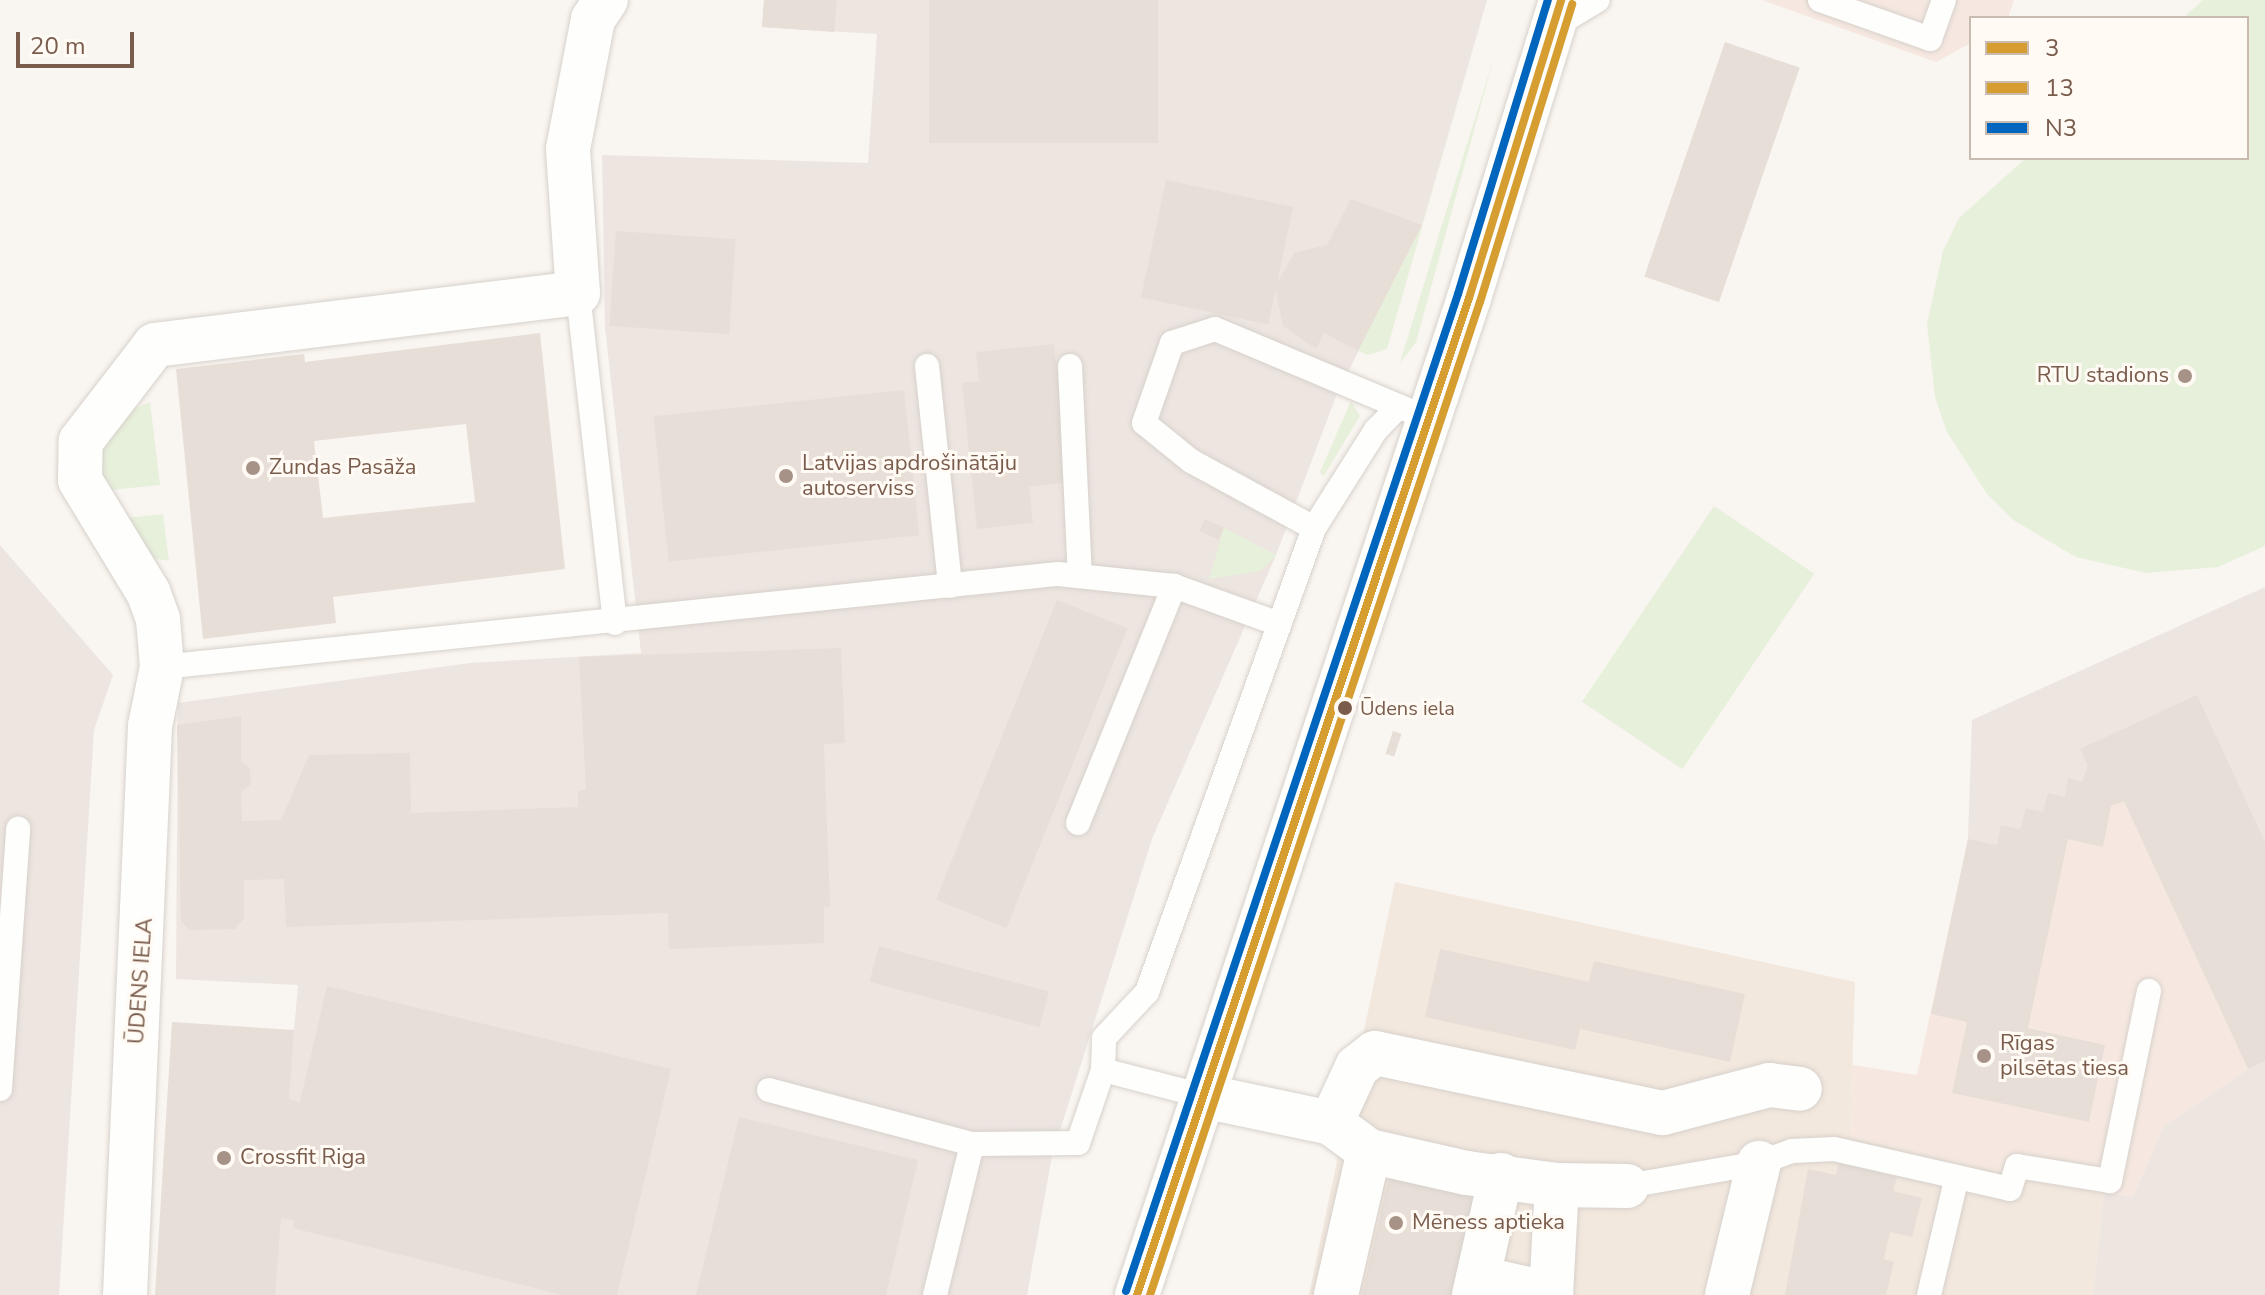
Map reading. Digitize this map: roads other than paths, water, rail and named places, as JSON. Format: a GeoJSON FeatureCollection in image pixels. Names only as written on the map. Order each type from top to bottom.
{"type":"FeatureCollection","features":[{"type":"Feature","properties":{"kind":"street"},"geometry":{"type":"LineString","coordinates":[[578,293],[568,149],[593,19],[606,0]]}},
{"type":"Feature","properties":{"kind":"street"},"geometry":{"type":"LineString","coordinates":[[1137,1295],[1203,1096],[1414,413],[1553,10]]}},
{"type":"Feature","properties":{"kind":"street","name":"ŪDENS IELA"},"geometry":{"type":"LineString","coordinates":[[119,1283],[146,924],[150,726],[162,667],[158,619],[148,592],[80,480],[78,458],[81,441],[117,387],[155,345],[578,293]]}},
{"type":"Feature","properties":{"kind":"street"},"geometry":{"type":"LineString","coordinates":[[1331,1123],[1357,1067],[1375,1053],[1663,1113],[1769,1085],[1800,1089]]}},
{"type":"Feature","properties":{"kind":"street"},"geometry":{"type":"LineString","coordinates":[[1203,1096],[1331,1123],[1369,1151],[1557,1185],[1627,1186]]}},
{"type":"Feature","properties":{"kind":"street"},"geometry":{"type":"LineString","coordinates":[[1336,1295],[1369,1151]]}},
{"type":"Feature","properties":{"kind":"street"},"geometry":{"type":"LineString","coordinates":[[1727,1295],[1759,1163]]}},
{"type":"Feature","properties":{"kind":"street"},"geometry":{"type":"LineString","coordinates":[[1501,1175],[1476,1286],[1551,1294],[1557,1185]]}},
{"type":"Feature","properties":{"kind":"lane"},"geometry":{"type":"LineString","coordinates":[[1553,10],[1598,0]]}},
{"type":"Feature","properties":{"kind":"lane"},"geometry":{"type":"LineString","coordinates":[[1820,0],[1930,39],[1944,0]]}},
{"type":"Feature","properties":{"kind":"lane"},"geometry":{"type":"LineString","coordinates":[[578,293],[615,623]]}},
{"type":"Feature","properties":{"kind":"lane"},"geometry":{"type":"LineString","coordinates":[[1314,528],[1191,461],[1144,423],[1172,343],[1215,329],[1414,413]]}},
{"type":"Feature","properties":{"kind":"lane"},"geometry":{"type":"LineString","coordinates":[[927,366],[950,586]]}},
{"type":"Feature","properties":{"kind":"lane"},"geometry":{"type":"LineString","coordinates":[[1070,366],[1080,575]]}},
{"type":"Feature","properties":{"kind":"lane"},"geometry":{"type":"LineString","coordinates":[[769,1090],[972,1144],[1078,1143],[1103,1070],[1104,1038],[1147,992],[1276,623],[1314,528],[1376,430],[1414,413]]}},
{"type":"Feature","properties":{"kind":"lane"},"geometry":{"type":"LineString","coordinates":[[162,667],[1080,575],[1174,586],[1276,623]]}},
{"type":"Feature","properties":{"kind":"lane"},"geometry":{"type":"LineString","coordinates":[[1078,823],[1174,586]]}},
{"type":"Feature","properties":{"kind":"lane"},"geometry":{"type":"LineString","coordinates":[[0,1089],[18,829]]}},
{"type":"Feature","properties":{"kind":"lane"},"geometry":{"type":"LineString","coordinates":[[1627,1186],[1759,1163],[1792,1151],[1834,1149],[2010,1189],[2017,1166],[2110,1181],[2149,991]]}},
{"type":"Feature","properties":{"kind":"lane"},"geometry":{"type":"LineString","coordinates":[[1103,1070],[1203,1096]]}},
{"type":"Feature","properties":{"kind":"lane"},"geometry":{"type":"LineString","coordinates":[[935,1295],[972,1144]]}},
{"type":"Feature","properties":{"kind":"lane"},"geometry":{"type":"LineString","coordinates":[[1934,1290],[1957,1177]]}},
{"type":"Feature","properties":{"kind":"place","name":"RTU stadions"},"geometry":{"type":"Point","coordinates":[2185,376]}},
{"type":"Feature","properties":{"kind":"place","name":"Zundas Pasāža"},"geometry":{"type":"Point","coordinates":[253,468]}},
{"type":"Feature","properties":{"kind":"place","name":"Latvijas apdrošinātāju autoserviss"},"geometry":{"type":"Point","coordinates":[786,476]}},
{"type":"Feature","properties":{"kind":"place","name":"Ūdens iela"},"geometry":{"type":"Point","coordinates":[1345,708]}},
{"type":"Feature","properties":{"kind":"place","name":"Rīgas pilsētas tiesa"},"geometry":{"type":"Point","coordinates":[1984,1056]}},
{"type":"Feature","properties":{"kind":"place","name":"Crossfit Riga"},"geometry":{"type":"Point","coordinates":[224,1158]}},
{"type":"Feature","properties":{"kind":"place","name":"Mēness aptieka"},"geometry":{"type":"Point","coordinates":[1396,1223]}}]}
